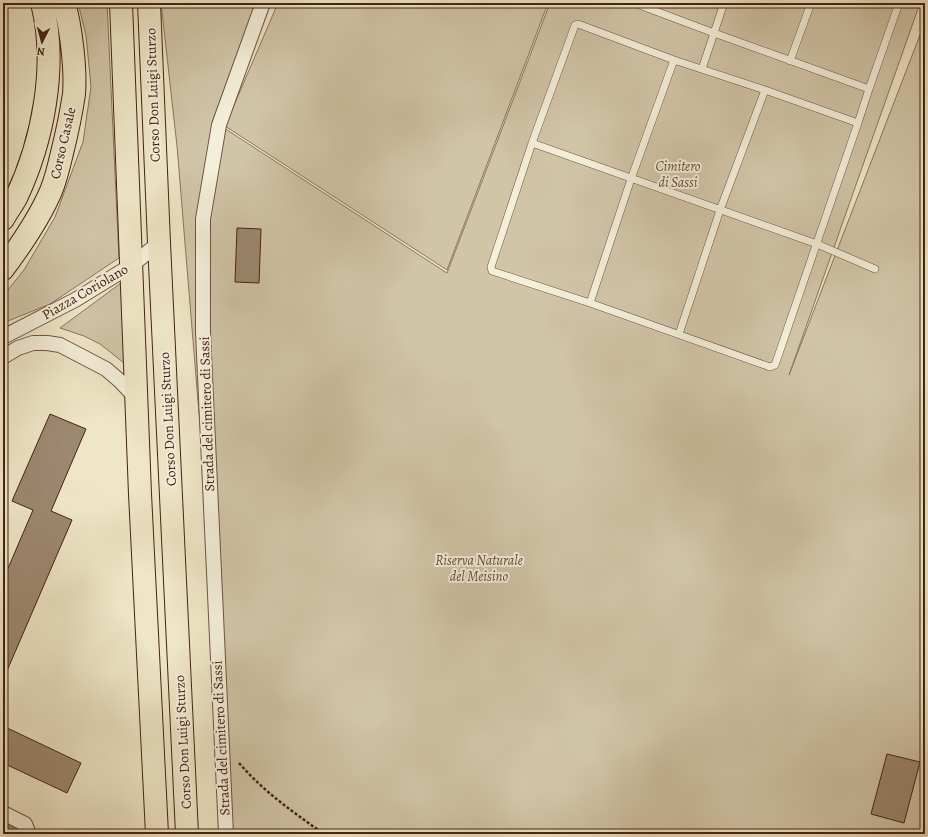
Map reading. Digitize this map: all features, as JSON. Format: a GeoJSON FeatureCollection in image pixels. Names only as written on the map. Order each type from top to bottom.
{"type":"FeatureCollection","features":[{"type":"Feature","properties":{"kind":"main road","name":"Corso Don Luigi Sturzo"},"geometry":{"type":"LineString","coordinates":[[121,3],[138,400],[140,494],[157,834]]}},
{"type":"Feature","properties":{"kind":"main road","name":"Corso Don Luigi Sturzo"},"geometry":{"type":"LineString","coordinates":[[149,3],[187,834]]}},
{"type":"Feature","properties":{"kind":"main road","name":"Corso Casale"},"geometry":{"type":"LineString","coordinates":[[3,219],[16,198],[31,160],[43,119],[47,86],[48,55],[46,19],[48,4]]}},
{"type":"Feature","properties":{"kind":"main road","name":"Corso Casale"},"geometry":{"type":"LineString","coordinates":[[3,269],[30,230],[51,191],[58,170],[69,125],[74,92],[73,60],[69,25],[48,4]]}},
{"type":"Feature","properties":{"kind":"street","name":"Strada del cimitero di Sassi"},"geometry":{"type":"LineString","coordinates":[[226,834],[203,332],[203,219],[219,125],[263,3]]}},
{"type":"Feature","properties":{"kind":"street","name":"Piazza Coriolano"},"geometry":{"type":"LineString","coordinates":[[4,339],[76,300],[132,265],[159,242]]}},
{"type":"Feature","properties":{"kind":"street","name":"Piazza Coriolano"},"geometry":{"type":"LineString","coordinates":[[4,339],[33,343]]}},
{"type":"Feature","properties":{"kind":"street"},"geometry":{"type":"LineString","coordinates":[[3,357],[18,348],[33,343],[60,345],[106,370],[120,381],[138,400]]}},
{"type":"Feature","properties":{"kind":"street"},"geometry":{"type":"LineString","coordinates":[[3,813],[26,824],[29,834]]}},
{"type":"Feature","properties":{"kind":"lane"},"geometry":{"type":"LineString","coordinates":[[634,3],[790,61],[869,88]]}},
{"type":"Feature","properties":{"kind":"lane"},"geometry":{"type":"LineString","coordinates":[[702,69],[724,3]]}},
{"type":"Feature","properties":{"kind":"lane"},"geometry":{"type":"LineString","coordinates":[[790,61],[811,3]]}},
{"type":"Feature","properties":{"kind":"lane"},"geometry":{"type":"LineString","coordinates":[[858,123],[674,60],[578,24],[575,25],[532,143],[491,267],[492,271],[590,303],[770,367],[775,365],[817,244],[858,123],[869,88],[899,3]]}},
{"type":"Feature","properties":{"kind":"lane"},"geometry":{"type":"LineString","coordinates":[[590,303],[631,179],[674,60]]}},
{"type":"Feature","properties":{"kind":"lane"},"geometry":{"type":"LineString","coordinates":[[679,334],[720,210],[764,90]]}},
{"type":"Feature","properties":{"kind":"lane"},"geometry":{"type":"LineString","coordinates":[[532,143],[817,244],[875,269]]}},
{"type":"Feature","properties":{"kind":"path"},"geometry":{"type":"LineString","coordinates":[[239,762],[252,779],[276,800],[324,834]]}},
{"type":"Feature","properties":{"kind":"green space"},"geometry":{"type":"Polygon","coordinates":[[[78,3],[107,3],[119,258],[50,304],[3,323],[3,296],[24,270],[55,217],[83,142],[91,87],[86,35],[78,3]]]}},
{"type":"Feature","properties":{"kind":"green space","name":"Riserva Naturale del Meisino"},"geometry":{"type":"Polygon","coordinates":[[[161,3],[260,3],[221,126],[447,273],[550,3],[920,3],[789,375],[925,22],[925,834],[231,834],[225,729],[177,146],[161,3]]]}},
{"type":"Feature","properties":{"kind":"green space"},"geometry":{"type":"Polygon","coordinates":[[[278,3],[548,3],[447,270],[225,126],[278,3]]]}},
{"type":"Feature","properties":{"kind":"green space"},"geometry":{"type":"Polygon","coordinates":[[[121,283],[124,363],[100,344],[84,336],[60,328],[121,283]]]}},
{"type":"Feature","properties":{"kind":"building"},"geometry":{"type":"Polygon","coordinates":[[[237,228],[261,229],[259,283],[235,282],[237,228]]]}},
{"type":"Feature","properties":{"kind":"building"},"geometry":{"type":"Polygon","coordinates":[[[50,414],[86,429],[51,511],[72,520],[3,680],[3,580],[33,510],[12,501],[50,414]]]}},
{"type":"Feature","properties":{"kind":"building"},"geometry":{"type":"Polygon","coordinates":[[[3,726],[81,763],[67,793],[3,763],[3,726]]]}},
{"type":"Feature","properties":{"kind":"building"},"geometry":{"type":"Polygon","coordinates":[[[887,754],[920,762],[904,823],[871,814],[887,754]]]}},
{"type":"Feature","properties":{"kind":"building"},"geometry":{"type":"Polygon","coordinates":[[[3,818],[23,832],[21,834],[3,834],[3,818]]]}},
{"type":"Feature","properties":{"kind":"park label","name":"Cimitero di Sassi"},"geometry":{"type":"Point","coordinates":[678,174]}}]}
